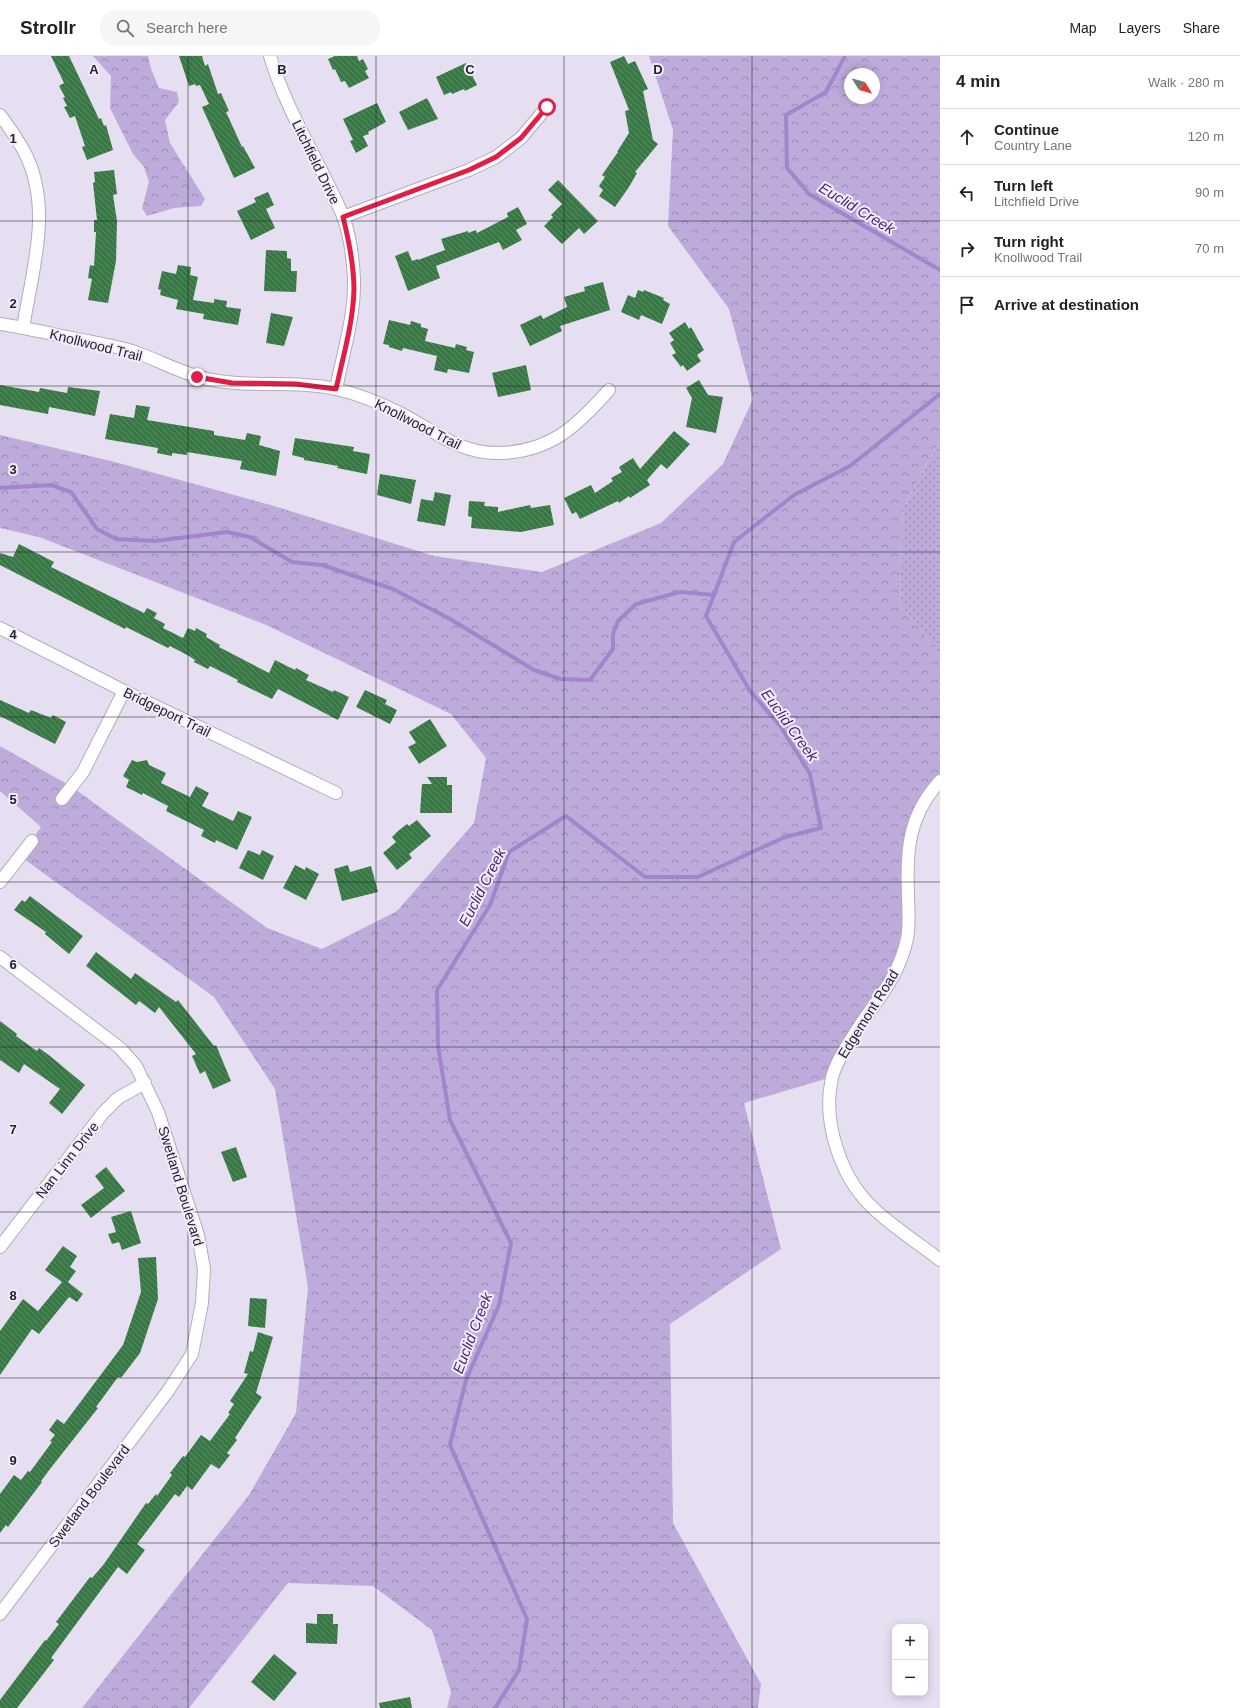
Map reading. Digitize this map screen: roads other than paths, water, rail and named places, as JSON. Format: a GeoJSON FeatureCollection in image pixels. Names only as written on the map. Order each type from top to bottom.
{"type":"FeatureCollection","features":[{"type":"Feature","properties":{"kind":"street","name":"Litchfield Drive"},"geometry":{"type":"LineString","coordinates":[[270,56],[285,100],[343,217],[351,254],[354,292],[352,313],[336,389]]}},
{"type":"Feature","properties":{"kind":"street"},"geometry":{"type":"LineString","coordinates":[[343,217],[469,170],[492,159],[521,138],[547,107]]}},
{"type":"Feature","properties":{"kind":"street"},"geometry":{"type":"LineString","coordinates":[[0,115],[28,159],[36,185],[39,203],[38,242],[23,328]]}},
{"type":"Feature","properties":{"kind":"street","name":"Knollwood Trail"},"geometry":{"type":"LineString","coordinates":[[0,324],[135,352],[182,372],[210,380],[232,383],[296,384],[336,389],[384,406],[457,446],[475,451],[497,453],[527,450],[555,440],[576,425],[608,390]]}},
{"type":"Feature","properties":{"kind":"street","name":"Bridgeport Trail"},"geometry":{"type":"LineString","coordinates":[[0,628],[124,691],[336,793]]}},
{"type":"Feature","properties":{"kind":"street"},"geometry":{"type":"LineString","coordinates":[[62,799],[83,772],[124,691]]}},
{"type":"Feature","properties":{"kind":"street","name":"Edgemont Road"},"geometry":{"type":"LineString","coordinates":[[940,781],[925,801],[916,820],[910,840],[906,859],[909,917],[908,937],[901,961],[891,982],[840,1057],[832,1077],[828,1101],[830,1123],[843,1165],[855,1188],[886,1220],[940,1260]]}},
{"type":"Feature","properties":{"kind":"street"},"geometry":{"type":"LineString","coordinates":[[0,882],[32,841]]}},
{"type":"Feature","properties":{"kind":"street","name":"Swetland Boulevard"},"geometry":{"type":"LineString","coordinates":[[0,957],[120,1048],[136,1066],[158,1112],[198,1235],[203,1262],[202,1303],[192,1354],[168,1391],[0,1614]]}},
{"type":"Feature","properties":{"kind":"street","name":"Nan Linn Drive"},"geometry":{"type":"LineString","coordinates":[[0,1247],[103,1113],[118,1098],[145,1083]]}},
{"type":"Feature","properties":{"kind":"waterway","name":"Euclid Creek"},"geometry":{"type":"LineString","coordinates":[[845,56],[826,92],[786,115],[787,168],[809,194],[940,270]]}},
{"type":"Feature","properties":{"kind":"waterway","name":"Euclid Creek"},"geometry":{"type":"LineString","coordinates":[[495,1708],[519,1670],[527,1619],[450,1445],[466,1380],[499,1305],[511,1243],[450,1120],[438,1046],[437,990],[490,905],[509,852],[566,816],[645,877],[698,877],[785,837],[821,828],[810,774],[781,727],[750,691],[706,616],[734,542],[794,495],[850,466],[940,394]]}},
{"type":"Feature","properties":{"kind":"waterway"},"geometry":{"type":"LineString","coordinates":[[0,488],[51,485],[71,492],[97,529],[116,539],[155,541],[227,532],[250,537],[292,562],[322,565],[393,589],[450,619],[534,670],[560,679],[590,680],[613,649],[613,634],[618,621],[636,604],[680,592],[714,595]]}}]}
